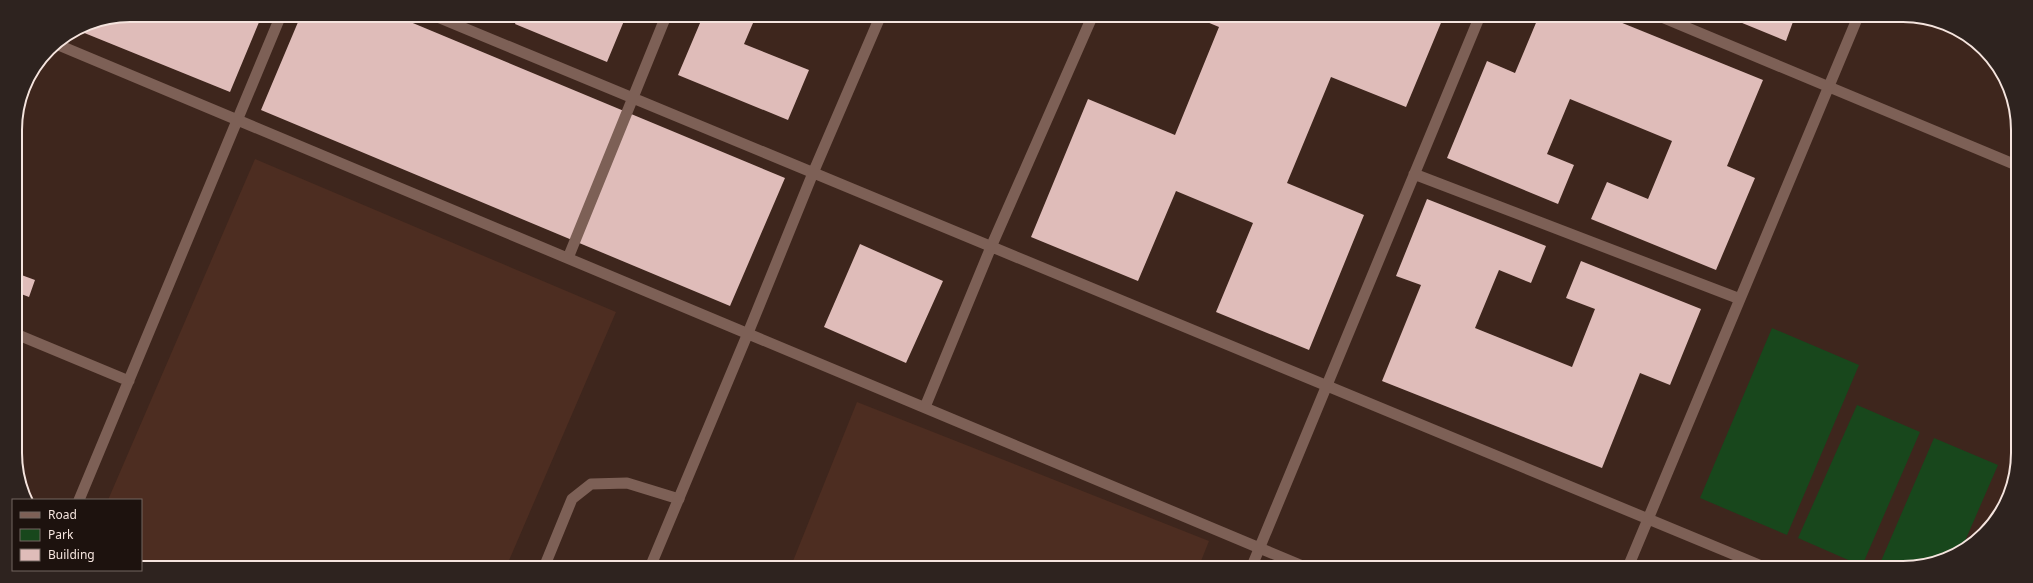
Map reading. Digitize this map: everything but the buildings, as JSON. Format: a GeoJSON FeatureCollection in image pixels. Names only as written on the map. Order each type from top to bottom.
{"type":"FeatureCollection","features":[{"type":"Feature","properties":{"kind":"street"},"geometry":{"type":"LineString","coordinates":[[79,499],[278,22]]}},
{"type":"Feature","properties":{"kind":"street"},"geometry":{"type":"LineString","coordinates":[[449,22],[1747,561]]}},
{"type":"Feature","properties":{"kind":"street"},"geometry":{"type":"LineString","coordinates":[[568,258],[664,22]]}},
{"type":"Feature","properties":{"kind":"street"},"geometry":{"type":"LineString","coordinates":[[653,561],[813,173],[878,22]]}},
{"type":"Feature","properties":{"kind":"street"},"geometry":{"type":"LineString","coordinates":[[925,408],[991,247],[1090,22]]}},
{"type":"Feature","properties":{"kind":"street"},"geometry":{"type":"LineString","coordinates":[[1254,561],[1477,22]]}},
{"type":"Feature","properties":{"kind":"street"},"geometry":{"type":"LineString","coordinates":[[1674,22],[2011,163]]}},
{"type":"Feature","properties":{"kind":"street"},"geometry":{"type":"LineString","coordinates":[[1630,561],[1857,22]]}},
{"type":"Feature","properties":{"kind":"street"},"geometry":{"type":"LineString","coordinates":[[62,47],[1291,561]]}},
{"type":"Feature","properties":{"kind":"street"},"geometry":{"type":"LineString","coordinates":[[1414,174],[1740,299]]}},
{"type":"Feature","properties":{"kind":"street"},"geometry":{"type":"LineString","coordinates":[[22,336],[129,381]]}},
{"type":"Feature","properties":{"kind":"street"},"geometry":{"type":"LineString","coordinates":[[547,561],[572,499],[591,484],[627,483],[679,499]]}},
{"type":"Feature","properties":{"kind":"shaded area"},"geometry":{"type":"Polygon","coordinates":[[[255,159],[616,312],[509,561],[142,561],[142,499],[108,499],[255,159]]]}},
{"type":"Feature","properties":{"kind":"shaded area"},"geometry":{"type":"Polygon","coordinates":[[[857,402],[1209,541],[1201,561],[793,561],[857,402]]]}},
{"type":"Feature","properties":{"kind":"green space"},"geometry":{"type":"Polygon","coordinates":[[[1772,328],[1859,365],[1787,535],[1700,498],[1772,328]]]}},
{"type":"Feature","properties":{"kind":"green space"},"geometry":{"type":"Polygon","coordinates":[[[1857,405],[1920,432],[1864,561],[1851,561],[1798,538],[1857,405]]]}},
{"type":"Feature","properties":{"kind":"green space"},"geometry":{"type":"Polygon","coordinates":[[[1934,438],[1998,465],[1965,542],[1951,550],[1924,559],[1910,561],[1881,561],[1934,438]]]}}]}
